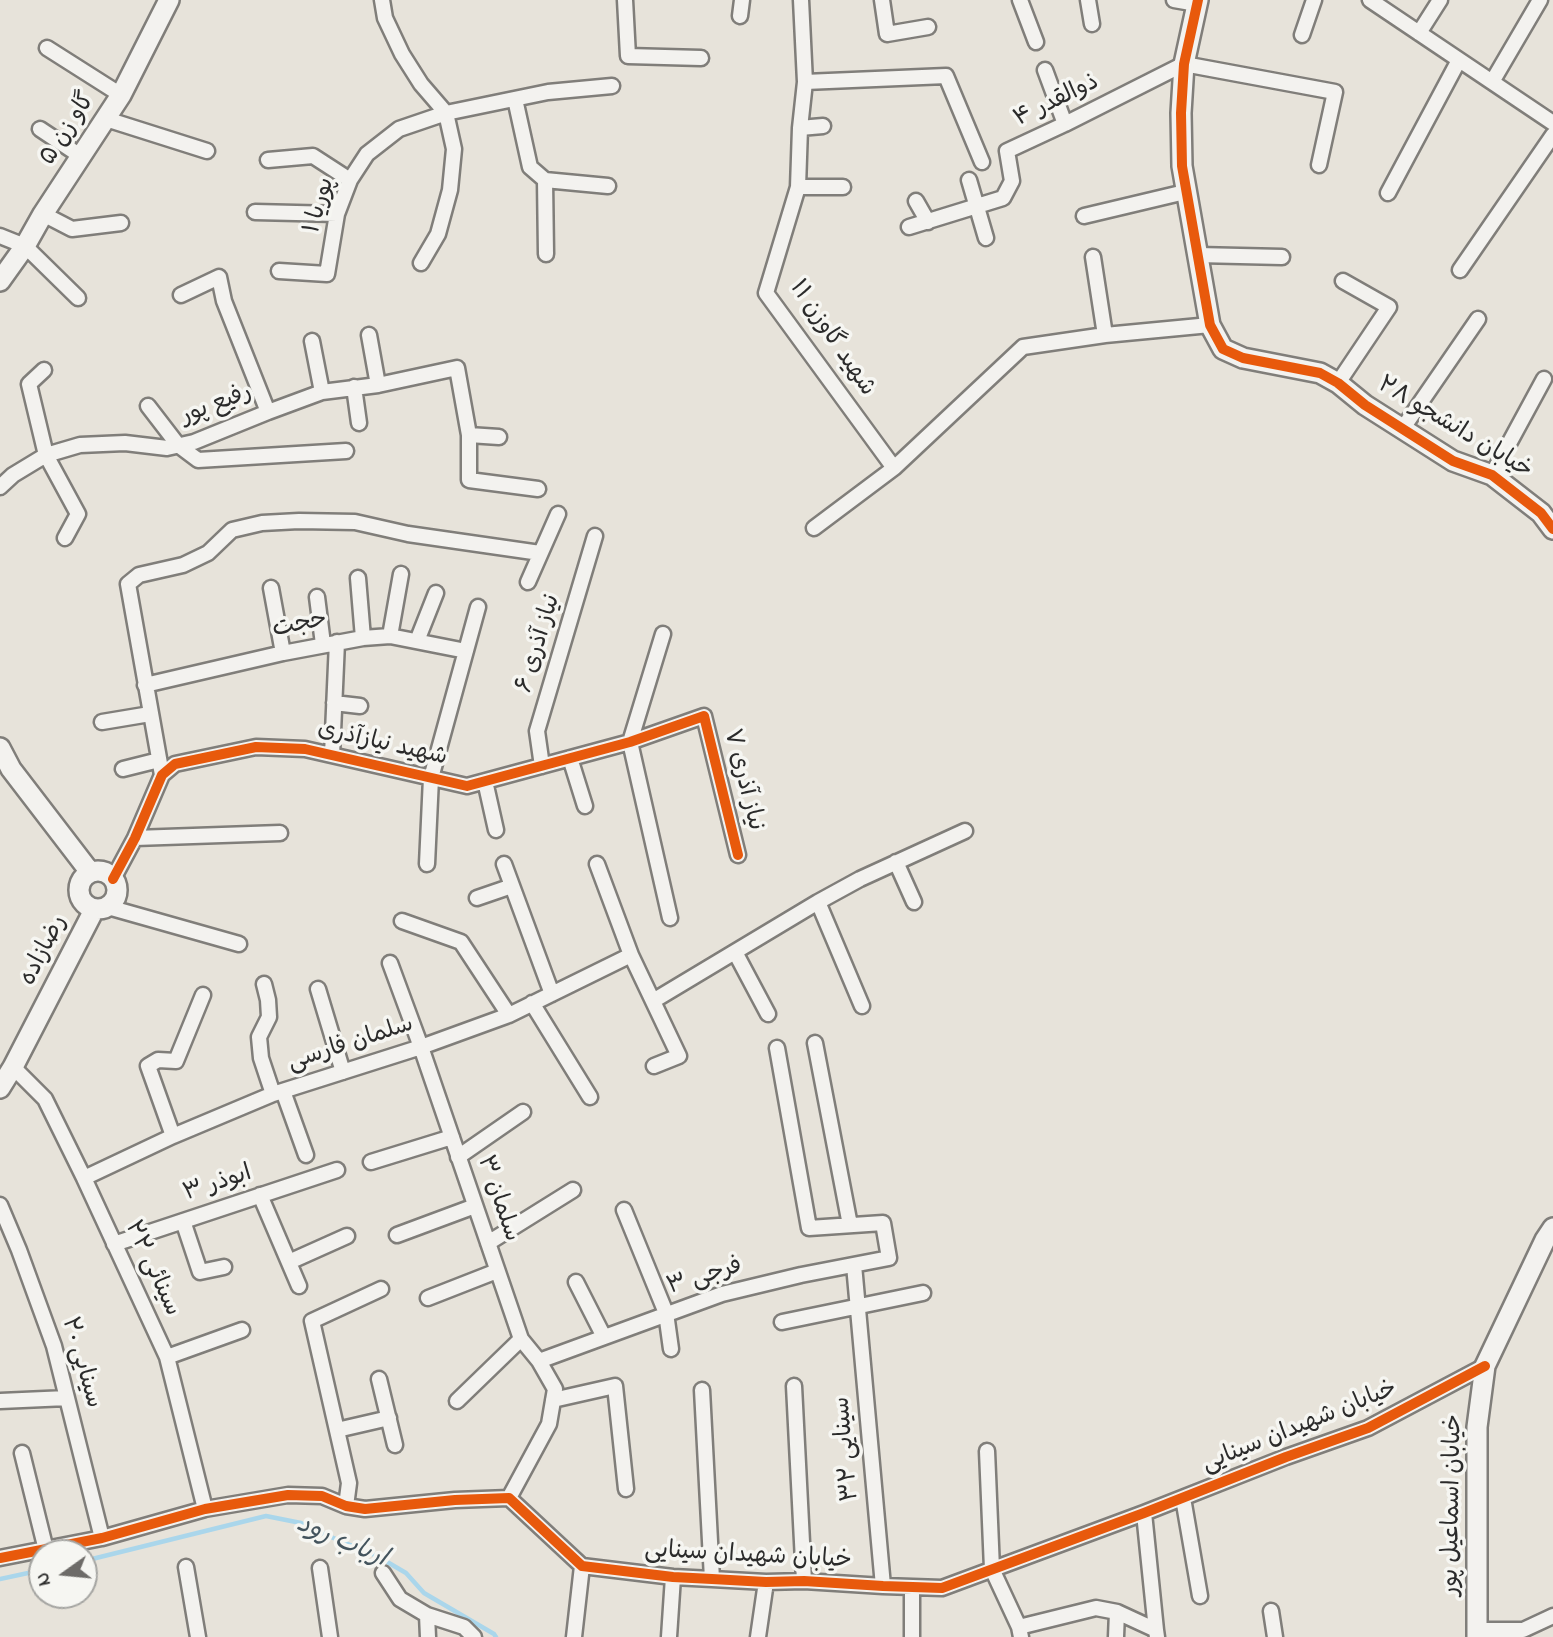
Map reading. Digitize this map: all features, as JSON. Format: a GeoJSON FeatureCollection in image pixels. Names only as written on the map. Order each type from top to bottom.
{"type":"FeatureCollection","features":[{"type":"Feature","properties":{"kind":"street","name":"گاو زن ۵"},"geometry":{"type":"LineString","coordinates":[[0,281],[106,119],[169,0]]}},
{"type":"Feature","properties":{"kind":"street"},"geometry":{"type":"LineString","coordinates":[[382,0],[384,18],[402,54],[421,84],[446,113],[454,149],[450,190],[438,234],[421,264]]}},
{"type":"Feature","properties":{"kind":"street"},"geometry":{"type":"LineString","coordinates":[[625,0],[628,56],[701,58]]}},
{"type":"Feature","properties":{"kind":"street"},"geometry":{"type":"LineString","coordinates":[[740,16],[742,0]]}},
{"type":"Feature","properties":{"kind":"street","name":"شهید گاوزن ۱۱"},"geometry":{"type":"LineString","coordinates":[[800,0],[805,82],[798,187],[766,293],[894,468]]}},
{"type":"Feature","properties":{"kind":"street"},"geometry":{"type":"LineString","coordinates":[[882,0],[887,34],[928,27]]}},
{"type":"Feature","properties":{"kind":"street"},"geometry":{"type":"LineString","coordinates":[[1020,0],[1036,41]]}},
{"type":"Feature","properties":{"kind":"street"},"geometry":{"type":"LineString","coordinates":[[1088,0],[1092,24]]}},
{"type":"Feature","properties":{"kind":"street"},"geometry":{"type":"LineString","coordinates":[[1174,0],[1197,2]]}},
{"type":"Feature","properties":{"kind":"street"},"geometry":{"type":"LineString","coordinates":[[1302,34],[1314,0]]}},
{"type":"Feature","properties":{"kind":"street"},"geometry":{"type":"LineString","coordinates":[[1419,33],[1440,0]]}},
{"type":"Feature","properties":{"kind":"street"},"geometry":{"type":"LineString","coordinates":[[1492,82],[1540,0]]}},
{"type":"Feature","properties":{"kind":"street","name":"خیابان دانشجو ۲۸"},"geometry":{"type":"LineString","coordinates":[[1197,2],[1184,64],[1182,166],[1210,326],[1223,349],[1243,358],[1320,373],[1453,461],[1492,475],[1541,513],[1553,529]]}},
{"type":"Feature","properties":{"kind":"street"},"geometry":{"type":"LineString","coordinates":[[1377,2],[1553,123]]}},
{"type":"Feature","properties":{"kind":"street"},"geometry":{"type":"LineString","coordinates":[[47,48],[121,94]]}},
{"type":"Feature","properties":{"kind":"street"},"geometry":{"type":"LineString","coordinates":[[1388,193],[1459,60]]}},
{"type":"Feature","properties":{"kind":"street"},"geometry":{"type":"LineString","coordinates":[[1184,64],[1335,92],[1319,165]]}},
{"type":"Feature","properties":{"kind":"street","name":"ذوالقدر ۴"},"geometry":{"type":"LineString","coordinates":[[909,228],[1003,198],[1012,181],[1007,151],[1184,64]]}},
{"type":"Feature","properties":{"kind":"street"},"geometry":{"type":"LineString","coordinates":[[1045,70],[1065,124]]}},
{"type":"Feature","properties":{"kind":"street"},"geometry":{"type":"LineString","coordinates":[[805,82],[946,76],[982,162]]}},
{"type":"Feature","properties":{"kind":"street","name":"پوریا ۱"},"geometry":{"type":"LineString","coordinates":[[279,271],[327,274],[337,214],[350,180],[367,154],[399,129],[446,113],[548,92],[612,86]]}},
{"type":"Feature","properties":{"kind":"street"},"geometry":{"type":"LineString","coordinates":[[515,99],[530,167],[545,180],[608,186]]}},
{"type":"Feature","properties":{"kind":"street"},"geometry":{"type":"LineString","coordinates":[[106,119],[207,151]]}},
{"type":"Feature","properties":{"kind":"street"},"geometry":{"type":"LineString","coordinates":[[800,128],[823,126]]}},
{"type":"Feature","properties":{"kind":"street"},"geometry":{"type":"LineString","coordinates":[[40,129],[82,157]]}},
{"type":"Feature","properties":{"kind":"street"},"geometry":{"type":"LineString","coordinates":[[1460,270],[1553,135]]}},
{"type":"Feature","properties":{"kind":"street"},"geometry":{"type":"LineString","coordinates":[[268,160],[313,156],[350,180]]}},
{"type":"Feature","properties":{"kind":"street"},"geometry":{"type":"LineString","coordinates":[[545,180],[546,254]]}},
{"type":"Feature","properties":{"kind":"street"},"geometry":{"type":"LineString","coordinates":[[969,180],[986,238]]}},
{"type":"Feature","properties":{"kind":"street"},"geometry":{"type":"LineString","coordinates":[[798,187],[843,187]]}},
{"type":"Feature","properties":{"kind":"street"},"geometry":{"type":"LineString","coordinates":[[1084,216],[1185,192]]}},
{"type":"Feature","properties":{"kind":"street"},"geometry":{"type":"LineString","coordinates":[[916,201],[928,222]]}},
{"type":"Feature","properties":{"kind":"street"},"geometry":{"type":"LineString","coordinates":[[255,212],[337,214]]}},
{"type":"Feature","properties":{"kind":"street"},"geometry":{"type":"LineString","coordinates":[[43,214],[72,229],[121,223]]}},
{"type":"Feature","properties":{"kind":"street"},"geometry":{"type":"LineString","coordinates":[[0,236],[25,246],[78,298]]}},
{"type":"Feature","properties":{"kind":"street"},"geometry":{"type":"LineString","coordinates":[[1198,255],[1282,257]]}},
{"type":"Feature","properties":{"kind":"street"},"geometry":{"type":"LineString","coordinates":[[1093,257],[1105,335]]}},
{"type":"Feature","properties":{"kind":"street"},"geometry":{"type":"LineString","coordinates":[[181,295],[219,277],[224,300],[268,412]]}},
{"type":"Feature","properties":{"kind":"street"},"geometry":{"type":"LineString","coordinates":[[1338,383],[1389,307],[1343,281]]}},
{"type":"Feature","properties":{"kind":"street"},"geometry":{"type":"LineString","coordinates":[[1403,428],[1478,318]]}},
{"type":"Feature","properties":{"kind":"street"},"geometry":{"type":"LineString","coordinates":[[814,528],[894,468],[1023,347],[1105,335],[1210,326]]}},
{"type":"Feature","properties":{"kind":"street"},"geometry":{"type":"LineString","coordinates":[[369,335],[378,385]]}},
{"type":"Feature","properties":{"kind":"street"},"geometry":{"type":"LineString","coordinates":[[312,341],[322,392]]}},
{"type":"Feature","properties":{"kind":"street","name":"رفیع پور"},"geometry":{"type":"LineString","coordinates":[[0,487],[13,475],[46,455],[80,445],[125,443],[167,448],[194,442],[322,392],[378,385],[457,368],[469,435]]}},
{"type":"Feature","properties":{"kind":"street"},"geometry":{"type":"LineString","coordinates":[[44,370],[29,384],[46,455],[78,514],[65,538]]}},
{"type":"Feature","properties":{"kind":"street"},"geometry":{"type":"LineString","coordinates":[[1492,475],[1544,379]]}},
{"type":"Feature","properties":{"kind":"street"},"geometry":{"type":"LineString","coordinates":[[354,387],[359,423]]}},
{"type":"Feature","properties":{"kind":"street"},"geometry":{"type":"LineString","coordinates":[[148,406],[178,445],[198,460],[346,452]]}},
{"type":"Feature","properties":{"kind":"street"},"geometry":{"type":"LineString","coordinates":[[499,437],[469,435],[469,480],[538,489]]}},
{"type":"Feature","properties":{"kind":"street"},"geometry":{"type":"LineString","coordinates":[[527,582],[558,514]]}},
{"type":"Feature","properties":{"kind":"street"},"geometry":{"type":"LineString","coordinates":[[113,879],[135,838],[162,775],[128,584],[139,575],[183,565],[208,553],[232,530],[262,523],[299,521],[355,522],[408,534],[540,554]]}},
{"type":"Feature","properties":{"kind":"street","name":"نیاز آذری ۶"},"geometry":{"type":"LineString","coordinates":[[542,766],[537,731],[595,536]]}},
{"type":"Feature","properties":{"kind":"street"},"geometry":{"type":"LineString","coordinates":[[390,636],[401,574]]}},
{"type":"Feature","properties":{"kind":"street"},"geometry":{"type":"LineString","coordinates":[[358,578],[363,638]]}},
{"type":"Feature","properties":{"kind":"street"},"geometry":{"type":"LineString","coordinates":[[271,588],[283,653]]}},
{"type":"Feature","properties":{"kind":"street"},"geometry":{"type":"LineString","coordinates":[[417,641],[436,593]]}},
{"type":"Feature","properties":{"kind":"street"},"geometry":{"type":"LineString","coordinates":[[317,597],[330,643],[334,703],[332,755]]}},
{"type":"Feature","properties":{"kind":"street"},"geometry":{"type":"LineString","coordinates":[[426,864],[431,778],[478,607]]}},
{"type":"Feature","properties":{"kind":"street"},"geometry":{"type":"LineString","coordinates":[[663,634],[630,742],[670,918]]}},
{"type":"Feature","properties":{"kind":"street","name":"حجت"},"geometry":{"type":"LineString","coordinates":[[145,685],[283,653],[363,638],[390,636],[466,651]]}},
{"type":"Feature","properties":{"kind":"street"},"geometry":{"type":"LineString","coordinates":[[334,703],[360,706]]}},
{"type":"Feature","properties":{"kind":"street"},"geometry":{"type":"LineString","coordinates":[[102,722],[150,714]]}},
{"type":"Feature","properties":{"kind":"street","name":"شهید نیازآذری"},"geometry":{"type":"LineString","coordinates":[[162,775],[175,764],[256,747],[305,749],[467,786],[630,742],[704,716]]}},
{"type":"Feature","properties":{"kind":"street","name":"نیاز آذری ۷"},"geometry":{"type":"LineString","coordinates":[[704,716],[738,855]]}},
{"type":"Feature","properties":{"kind":"street"},"geometry":{"type":"LineString","coordinates":[[0,748],[11,769],[90,873]]}},
{"type":"Feature","properties":{"kind":"street"},"geometry":{"type":"LineString","coordinates":[[570,758],[585,806]]}},
{"type":"Feature","properties":{"kind":"street"},"geometry":{"type":"LineString","coordinates":[[123,769],[159,760]]}},
{"type":"Feature","properties":{"kind":"street"},"geometry":{"type":"LineString","coordinates":[[485,781],[495,830]]}},
{"type":"Feature","properties":{"kind":"street"},"geometry":{"type":"LineString","coordinates":[[653,1001],[860,879],[965,831]]}},
{"type":"Feature","properties":{"kind":"street"},"geometry":{"type":"LineString","coordinates":[[135,838],[280,834]]}},
{"type":"Feature","properties":{"kind":"street"},"geometry":{"type":"LineString","coordinates":[[896,862],[914,902]]}},
{"type":"Feature","properties":{"kind":"street"},"geometry":{"type":"LineString","coordinates":[[504,863],[552,994]]}},
{"type":"Feature","properties":{"kind":"street"},"geometry":{"type":"LineString","coordinates":[[597,864],[631,955],[678,1056],[654,1066]]}},
{"type":"Feature","properties":{"kind":"street"},"geometry":{"type":"LineString","coordinates":[[101,908],[114,902],[117,886],[109,874],[90,873],[83,877],[79,884],[78,893],[86,906],[239,944]]}},
{"type":"Feature","properties":{"kind":"street"},"geometry":{"type":"LineString","coordinates":[[477,898],[512,886]]}},
{"type":"Feature","properties":{"kind":"street"},"geometry":{"type":"LineString","coordinates":[[818,902],[862,1006]]}},
{"type":"Feature","properties":{"kind":"street","name":"رضازاده"},"geometry":{"type":"LineString","coordinates":[[0,1088],[101,908]]}},
{"type":"Feature","properties":{"kind":"street"},"geometry":{"type":"LineString","coordinates":[[402,921],[461,942],[509,1015]]}},
{"type":"Feature","properties":{"kind":"street"},"geometry":{"type":"LineString","coordinates":[[735,952],[768,1014]]}},
{"type":"Feature","properties":{"kind":"street","name":"سلمان فارسی"},"geometry":{"type":"LineString","coordinates":[[84,1178],[173,1136],[278,1093],[421,1047],[509,1015],[631,955]]}},
{"type":"Feature","properties":{"kind":"street","name":"سلمان ۳"},"geometry":{"type":"LineString","coordinates":[[390,963],[521,1339],[539,1361],[555,1389],[553,1400]]}},
{"type":"Feature","properties":{"kind":"street"},"geometry":{"type":"LineString","coordinates":[[264,984],[269,1017],[259,1037],[261,1058],[306,1156]]}},
{"type":"Feature","properties":{"kind":"street"},"geometry":{"type":"LineString","coordinates":[[318,989],[343,1072]]}},
{"type":"Feature","properties":{"kind":"street"},"geometry":{"type":"LineString","coordinates":[[173,1136],[148,1066],[158,1060],[176,1061],[203,995]]}},
{"type":"Feature","properties":{"kind":"street"},"geometry":{"type":"LineString","coordinates":[[532,1003],[590,1097]]}},
{"type":"Feature","properties":{"kind":"street"},"geometry":{"type":"LineString","coordinates":[[777,1048],[810,1227],[850,1225],[816,1043]]}},
{"type":"Feature","properties":{"kind":"street","name":"سینائی ۲۲"},"geometry":{"type":"LineString","coordinates":[[13,1066],[45,1099],[167,1357],[205,1509]]}},
{"type":"Feature","properties":{"kind":"street"},"geometry":{"type":"LineString","coordinates":[[458,1157],[523,1112]]}},
{"type":"Feature","properties":{"kind":"street"},"geometry":{"type":"LineString","coordinates":[[371,1162],[452,1137]]}},
{"type":"Feature","properties":{"kind":"street","name":"ابوذر ۳"},"geometry":{"type":"LineString","coordinates":[[114,1244],[337,1170]]}},
{"type":"Feature","properties":{"kind":"street"},"geometry":{"type":"LineString","coordinates":[[488,1243],[573,1190]]}},
{"type":"Feature","properties":{"kind":"street"},"geometry":{"type":"LineString","coordinates":[[260,1195],[299,1286]]}},
{"type":"Feature","properties":{"kind":"street","name":"سینایی ۲۰"},"geometry":{"type":"LineString","coordinates":[[0,1205],[54,1346],[102,1538]]}},
{"type":"Feature","properties":{"kind":"street"},"geometry":{"type":"LineString","coordinates":[[397,1235],[475,1206]]}},
{"type":"Feature","properties":{"kind":"street"},"geometry":{"type":"LineString","coordinates":[[624,1210],[666,1314],[671,1349]]}},
{"type":"Feature","properties":{"kind":"street"},"geometry":{"type":"LineString","coordinates":[[183,1221],[200,1272],[224,1267]]}},
{"type":"Feature","properties":{"kind":"street","name":"فرجی ۳"},"geometry":{"type":"LineString","coordinates":[[539,1361],[722,1294],[889,1258],[883,1223],[850,1225]]}},
{"type":"Feature","properties":{"kind":"street","name":"خیابان اسماعیل پور"},"geometry":{"type":"LineString","coordinates":[[1477,1634],[1477,1427],[1485,1366],[1553,1228]]}},
{"type":"Feature","properties":{"kind":"street"},"geometry":{"type":"LineString","coordinates":[[289,1262],[347,1236]]}},
{"type":"Feature","properties":{"kind":"street","name":"سینایی ۳۲"},"geometry":{"type":"LineString","coordinates":[[853,1265],[883,1587]]}},
{"type":"Feature","properties":{"kind":"street"},"geometry":{"type":"LineString","coordinates":[[428,1298],[497,1271]]}},
{"type":"Feature","properties":{"kind":"street"},"geometry":{"type":"LineString","coordinates":[[576,1282],[604,1337]]}},
{"type":"Feature","properties":{"kind":"street"},"geometry":{"type":"LineString","coordinates":[[346,1506],[349,1483],[312,1321],[381,1289]]}},
{"type":"Feature","properties":{"kind":"street"},"geometry":{"type":"LineString","coordinates":[[782,1322],[923,1293]]}},
{"type":"Feature","properties":{"kind":"street"},"geometry":{"type":"LineString","coordinates":[[167,1357],[242,1330]]}},
{"type":"Feature","properties":{"kind":"street"},"geometry":{"type":"LineString","coordinates":[[457,1401],[521,1339]]}},
{"type":"Feature","properties":{"kind":"street","name":"خیابان شهیدان سینایی"},"geometry":{"type":"LineString","coordinates":[[582,1566],[673,1577],[942,1588],[1368,1428],[1485,1366]]}},
{"type":"Feature","properties":{"kind":"street"},"geometry":{"type":"LineString","coordinates":[[379,1379],[395,1446]]}},
{"type":"Feature","properties":{"kind":"street"},"geometry":{"type":"LineString","coordinates":[[509,1499],[549,1424],[553,1400],[615,1386],[626,1489]]}},
{"type":"Feature","properties":{"kind":"street"},"geometry":{"type":"LineString","coordinates":[[794,1386],[804,1581]]}},
{"type":"Feature","properties":{"kind":"street"},"geometry":{"type":"LineString","coordinates":[[702,1390],[712,1579]]}},
{"type":"Feature","properties":{"kind":"street"},"geometry":{"type":"LineString","coordinates":[[0,1401],[67,1398]]}},
{"type":"Feature","properties":{"kind":"street"},"geometry":{"type":"LineString","coordinates":[[337,1430],[388,1418]]}},
{"type":"Feature","properties":{"kind":"street"},"geometry":{"type":"LineString","coordinates":[[987,1451],[992,1569],[1020,1632],[1096,1608],[1117,1612],[1157,1634]]}},
{"type":"Feature","properties":{"kind":"street"},"geometry":{"type":"LineString","coordinates":[[22,1453],[43,1539]]}},
{"type":"Feature","properties":{"kind":"street"},"geometry":{"type":"LineString","coordinates":[[97,1539],[205,1509],[288,1495],[323,1496],[346,1506],[365,1510],[455,1500],[509,1499],[582,1566],[574,1637]]}},
{"type":"Feature","properties":{"kind":"street"},"geometry":{"type":"LineString","coordinates":[[1182,1498],[1200,1596]]}},
{"type":"Feature","properties":{"kind":"street"},"geometry":{"type":"LineString","coordinates":[[1144,1513],[1157,1634]]}},
{"type":"Feature","properties":{"kind":"street"},"geometry":{"type":"LineString","coordinates":[[0,1558],[28,1553]]}},
{"type":"Feature","properties":{"kind":"street"},"geometry":{"type":"LineString","coordinates":[[187,1567],[198,1637]]}},
{"type":"Feature","properties":{"kind":"street"},"geometry":{"type":"LineString","coordinates":[[320,1568],[330,1637]]}},
{"type":"Feature","properties":{"kind":"street"},"geometry":{"type":"LineString","coordinates":[[383,1573],[400,1599],[427,1615],[464,1627],[474,1637]]}},
{"type":"Feature","properties":{"kind":"street"},"geometry":{"type":"LineString","coordinates":[[669,1637],[673,1577]]}},
{"type":"Feature","properties":{"kind":"street"},"geometry":{"type":"LineString","coordinates":[[758,1637],[766,1582]]}},
{"type":"Feature","properties":{"kind":"street"},"geometry":{"type":"LineString","coordinates":[[912,1587],[912,1637]]}},
{"type":"Feature","properties":{"kind":"street"},"geometry":{"type":"LineString","coordinates":[[1271,1611],[1275,1637]]}},
{"type":"Feature","properties":{"kind":"street"},"geometry":{"type":"LineString","coordinates":[[1116,1637],[1117,1612]]}},
{"type":"Feature","properties":{"kind":"street"},"geometry":{"type":"LineString","coordinates":[[427,1615],[428,1637]]}},
{"type":"Feature","properties":{"kind":"street"},"geometry":{"type":"LineString","coordinates":[[1477,1634],[1523,1630],[1553,1615]]}},
{"type":"Feature","properties":{"kind":"waterway","name":"ارباب رود"},"geometry":{"type":"LineString","coordinates":[[98,1558],[266,1516],[301,1523],[377,1556],[406,1573],[424,1593],[496,1637]]}},
{"type":"Feature","properties":{"kind":"waterway","name":"ارباب رود"},"geometry":{"type":"LineString","coordinates":[[0,1579],[28,1573]]}},
{"type":"Feature","properties":{"kind":"cycle path"},"geometry":{"type":"LineString","coordinates":[[1198,0],[1184,64],[1182,166],[1210,325],[1223,349],[1243,358],[1320,373],[1453,461],[1492,475],[1541,513],[1553,529]]}},
{"type":"Feature","properties":{"kind":"cycle path"},"geometry":{"type":"LineString","coordinates":[[113,879],[135,838],[162,775],[175,764],[256,747],[305,749],[467,786],[630,742],[704,716],[738,855]]}},
{"type":"Feature","properties":{"kind":"cycle path"},"geometry":{"type":"LineString","coordinates":[[0,1558],[102,1538],[205,1509],[288,1495],[322,1496],[346,1506],[365,1509],[455,1500],[509,1498],[582,1566],[673,1577],[942,1588],[1368,1428],[1485,1366]]}}]}
